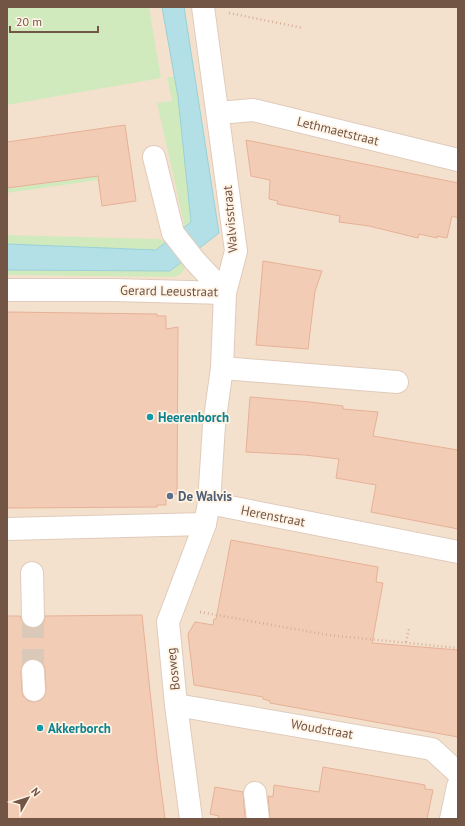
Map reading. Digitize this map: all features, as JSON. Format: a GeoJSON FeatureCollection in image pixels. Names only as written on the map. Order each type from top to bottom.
{"type":"FeatureCollection","features":[{"type":"Feature","properties":{"kind":"street","name":"Walvisstraat"},"geometry":{"type":"LineString","coordinates":[[203,7],[236,251],[225,293],[222,368],[214,425],[209,503]]}},
{"type":"Feature","properties":{"kind":"street","name":"Lethmaetstraat"},"geometry":{"type":"LineString","coordinates":[[218,113],[253,110],[458,160]]}},
{"type":"Feature","properties":{"kind":"street","name":"Gerard Leeustraat"},"geometry":{"type":"LineString","coordinates":[[154,157],[173,233],[195,261],[225,293]]}},
{"type":"Feature","properties":{"kind":"street","name":"Gerard Leeustraat"},"geometry":{"type":"LineString","coordinates":[[7,290],[114,290],[225,293]]}},
{"type":"Feature","properties":{"kind":"street"},"geometry":{"type":"LineString","coordinates":[[222,368],[397,382]]}},
{"type":"Feature","properties":{"kind":"street"},"geometry":{"type":"LineString","coordinates":[[7,529],[205,524],[209,503]]}},
{"type":"Feature","properties":{"kind":"street","name":"Herenstraat"},"geometry":{"type":"LineString","coordinates":[[209,503],[458,552]]}},
{"type":"Feature","properties":{"kind":"street","name":"Bosweg"},"geometry":{"type":"LineString","coordinates":[[191,819],[176,704],[168,622],[205,524]]}},
{"type":"Feature","properties":{"kind":"street"},"geometry":{"type":"LineString","coordinates":[[32,573],[33,616]]}},
{"type":"Feature","properties":{"kind":"street","name":"Woudstraat"},"geometry":{"type":"LineString","coordinates":[[176,704],[432,749],[458,772]]}},
{"type":"Feature","properties":{"kind":"street"},"geometry":{"type":"LineString","coordinates":[[451,819],[458,786]]}},
{"type":"Feature","properties":{"kind":"street"},"geometry":{"type":"LineString","coordinates":[[255,793],[258,819]]}},
{"type":"Feature","properties":{"kind":"path"},"geometry":{"type":"LineString","coordinates":[[203,7],[303,28]]}},
{"type":"Feature","properties":{"kind":"path"},"geometry":{"type":"LineString","coordinates":[[174,604],[202,612],[328,635],[458,648]]}},
{"type":"Feature","properties":{"kind":"path"},"geometry":{"type":"LineString","coordinates":[[406,642],[409,629]]}},
{"type":"Feature","properties":{"kind":"shaded area"},"geometry":{"type":"Polygon","coordinates":[[[7,7],[458,7],[458,819],[7,819],[7,7]]]}},
{"type":"Feature","properties":{"kind":"green space"},"geometry":{"type":"Polygon","coordinates":[[[7,7],[149,7],[161,78],[7,105],[7,7]]]}},
{"type":"Feature","properties":{"kind":"green space"},"geometry":{"type":"Polygon","coordinates":[[[167,77],[174,77],[178,97],[191,222],[185,228],[157,103],[172,101],[167,77]]]}},
{"type":"Feature","properties":{"kind":"green space"},"geometry":{"type":"Polygon","coordinates":[[[97,176],[98,180],[7,193],[7,188],[97,176]]]}},
{"type":"Feature","properties":{"kind":"green space"},"geometry":{"type":"Polygon","coordinates":[[[7,235],[158,239],[166,243],[156,250],[7,244],[7,235]]]}},
{"type":"Feature","properties":{"kind":"green space"},"geometry":{"type":"Polygon","coordinates":[[[182,262],[185,266],[183,271],[178,276],[173,277],[7,275],[7,270],[170,271],[182,262]]]}},
{"type":"Feature","properties":{"kind":"water"},"geometry":{"type":"Polygon","coordinates":[[[162,7],[184,7],[219,233],[170,271],[7,270],[7,244],[156,250],[191,222],[178,97],[162,7]]]}},
{"type":"Feature","properties":{"kind":"building"},"geometry":{"type":"Polygon","coordinates":[[[125,125],[136,201],[102,206],[98,176],[7,188],[7,142],[125,125]]]}},
{"type":"Feature","properties":{"kind":"building"},"geometry":{"type":"Polygon","coordinates":[[[246,140],[458,183],[458,218],[452,216],[447,238],[437,236],[437,238],[419,234],[418,238],[369,226],[339,222],[340,216],[277,204],[278,201],[269,199],[270,180],[251,176],[246,140]]]}},
{"type":"Feature","properties":{"kind":"building"},"geometry":{"type":"Polygon","coordinates":[[[263,261],[322,271],[315,291],[308,349],[256,345],[263,261]]]}},
{"type":"Feature","properties":{"kind":"building"},"geometry":{"type":"Polygon","coordinates":[[[7,312],[157,314],[157,316],[166,316],[166,329],[178,327],[177,494],[166,494],[166,505],[157,505],[157,507],[7,508],[7,312]]]}},
{"type":"Feature","properties":{"kind":"building"},"geometry":{"type":"Polygon","coordinates":[[[250,397],[310,402],[343,406],[343,409],[378,412],[373,436],[458,450],[458,529],[371,512],[376,485],[336,478],[339,459],[305,455],[246,452],[250,397]]]}},
{"type":"Feature","properties":{"kind":"building"},"geometry":{"type":"Polygon","coordinates":[[[231,540],[378,567],[376,582],[383,583],[372,643],[458,650],[458,737],[270,703],[270,701],[263,699],[263,697],[194,685],[188,634],[195,622],[213,625],[214,619],[216,619],[231,540]]]}},
{"type":"Feature","properties":{"kind":"building"},"geometry":{"type":"Polygon","coordinates":[[[142,615],[165,819],[7,819],[7,616],[20,616],[23,623],[27,627],[33,628],[40,626],[44,622],[45,616],[142,615]],[[32,659],[26,661],[22,666],[22,691],[23,696],[28,701],[35,702],[41,700],[45,695],[45,670],[44,665],[39,660],[32,659]]]}},
{"type":"Feature","properties":{"kind":"building"},"geometry":{"type":"Polygon","coordinates":[[[323,767],[425,785],[425,789],[433,790],[427,819],[270,819],[268,796],[273,797],[274,785],[319,792],[323,767]]]}},
{"type":"Feature","properties":{"kind":"building"},"geometry":{"type":"Polygon","coordinates":[[[215,787],[243,792],[245,819],[218,819],[219,816],[210,814],[215,787]]]}},
{"type":"Feature","properties":{"kind":"tunnel"},"geometry":{"type":"LineString","coordinates":[[33,616],[33,671]]}},
{"type":"Feature","properties":{"kind":"place","name":"Heerenborch"},"geometry":{"type":"Point","coordinates":[150,417]}},
{"type":"Feature","properties":{"kind":"place","name":"De Walvis"},"geometry":{"type":"Point","coordinates":[170,496]}},
{"type":"Feature","properties":{"kind":"place","name":"Akkerborch"},"geometry":{"type":"Point","coordinates":[40,728]}}]}
